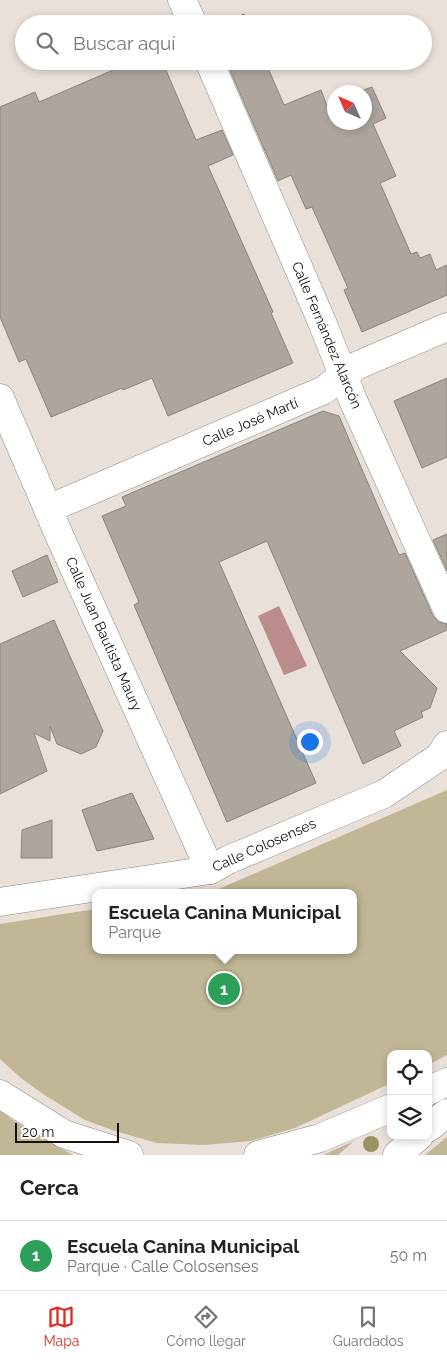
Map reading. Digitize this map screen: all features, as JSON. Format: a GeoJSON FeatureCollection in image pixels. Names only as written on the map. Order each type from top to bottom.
{"type":"FeatureCollection","features":[{"type":"Feature","properties":{"kind":"street"},"geometry":{"type":"LineString","coordinates":[[182,0],[188,15]]}},
{"type":"Feature","properties":{"kind":"street","name":"Calle Fernández Alarcón"},"geometry":{"type":"LineString","coordinates":[[213,70],[322,322],[353,400],[447,609]]}},
{"type":"Feature","properties":{"kind":"street","name":"Calle José Martí"},"geometry":{"type":"LineString","coordinates":[[48,509],[324,390],[356,366],[447,327]]}},
{"type":"Feature","properties":{"kind":"street","name":"Calle Juan Bautista Maury"},"geometry":{"type":"LineString","coordinates":[[0,398],[210,870]]}},
{"type":"Feature","properties":{"kind":"street","name":"Calle Colosenses"},"geometry":{"type":"LineString","coordinates":[[0,902],[210,870],[228,860],[384,794],[439,757],[447,745]]}},
{"type":"Feature","properties":{"kind":"street"},"geometry":{"type":"LineString","coordinates":[[432,1089],[447,1082]]}},
{"type":"Feature","properties":{"kind":"street"},"geometry":{"type":"LineString","coordinates":[[0,1094],[64,1134],[129,1155]]}},
{"type":"Feature","properties":{"kind":"street"},"geometry":{"type":"LineString","coordinates":[[258,1155],[320,1138],[387,1110]]}},
{"type":"Feature","properties":{"kind":"street"},"geometry":{"type":"LineString","coordinates":[[432,1125],[447,1112]]}},
{"type":"Feature","properties":{"kind":"street"},"geometry":{"type":"LineString","coordinates":[[397,1155],[414,1140]]}},
{"type":"Feature","properties":{"kind":"shaded area"},"geometry":{"type":"Polygon","coordinates":[[[279,606],[307,666],[284,675],[258,616],[279,606]]]}},
{"type":"Feature","properties":{"kind":"shaded area"},"geometry":{"type":"Polygon","coordinates":[[[447,790],[447,1055],[432,1063],[432,1050],[387,1050],[387,1085],[295,1128],[251,1141],[204,1145],[157,1143],[85,1120],[22,1079],[0,1059],[0,924],[92,909],[92,954],[357,954],[357,889],[219,889],[447,790]]]}},
{"type":"Feature","properties":{"kind":"shaded area"},"geometry":{"type":"Polygon","coordinates":[[[0,1109],[11,1119],[73,1155],[0,1155],[0,1109]]]}},
{"type":"Feature","properties":{"kind":"shaded area"},"geometry":{"type":"Polygon","coordinates":[[[447,1137],[447,1155],[425,1155],[447,1137]]]}},
{"type":"Feature","properties":{"kind":"shaded area"},"geometry":{"type":"Polygon","coordinates":[[[354,1141],[338,1155],[323,1155],[354,1141]]]}},
{"type":"Feature","properties":{"kind":"building"},"geometry":{"type":"Polygon","coordinates":[[[113,70],[166,70],[196,140],[222,130],[233,155],[208,166],[273,312],[271,313],[293,363],[168,416],[152,378],[51,417],[26,359],[19,362],[0,317],[0,107],[35,92],[39,102],[113,70]]]}},
{"type":"Feature","properties":{"kind":"building"},"geometry":{"type":"Polygon","coordinates":[[[230,70],[269,70],[284,105],[321,90],[327,106],[327,130],[372,130],[372,87],[386,118],[373,124],[396,176],[380,183],[411,254],[417,252],[420,258],[430,254],[436,270],[447,265],[447,295],[362,332],[344,290],[348,288],[312,207],[306,209],[291,175],[278,181],[230,70]]]}},
{"type":"Feature","properties":{"kind":"building"},"geometry":{"type":"Polygon","coordinates":[[[447,378],[447,457],[422,468],[394,401],[447,378]]]}},
{"type":"Feature","properties":{"kind":"building"},"geometry":{"type":"Polygon","coordinates":[[[323,411],[339,416],[399,555],[405,553],[433,616],[438,622],[447,624],[447,630],[400,651],[437,688],[430,708],[421,712],[423,717],[394,731],[401,746],[363,764],[267,541],[219,562],[316,783],[227,822],[134,605],[139,602],[102,516],[126,506],[122,497],[323,411]]]}},
{"type":"Feature","properties":{"kind":"building"},"geometry":{"type":"Polygon","coordinates":[[[447,534],[447,571],[433,540],[447,534]]]}},
{"type":"Feature","properties":{"kind":"building"},"geometry":{"type":"Polygon","coordinates":[[[47,555],[58,582],[23,597],[12,571],[47,555]]]}},
{"type":"Feature","properties":{"kind":"building"},"geometry":{"type":"Polygon","coordinates":[[[54,620],[103,731],[96,747],[81,754],[57,744],[50,726],[50,741],[34,733],[47,771],[0,794],[0,644],[54,620]]]}},
{"type":"Feature","properties":{"kind":"building"},"geometry":{"type":"Polygon","coordinates":[[[132,793],[154,839],[97,851],[82,810],[132,793]]]}},
{"type":"Feature","properties":{"kind":"building"},"geometry":{"type":"Polygon","coordinates":[[[52,820],[52,858],[21,858],[22,830],[52,820]]]}},
{"type":"Feature","properties":{"kind":"place","name":"Escuela Canina Municipal"},"geometry":{"type":"Point","coordinates":[224,989]}}]}
